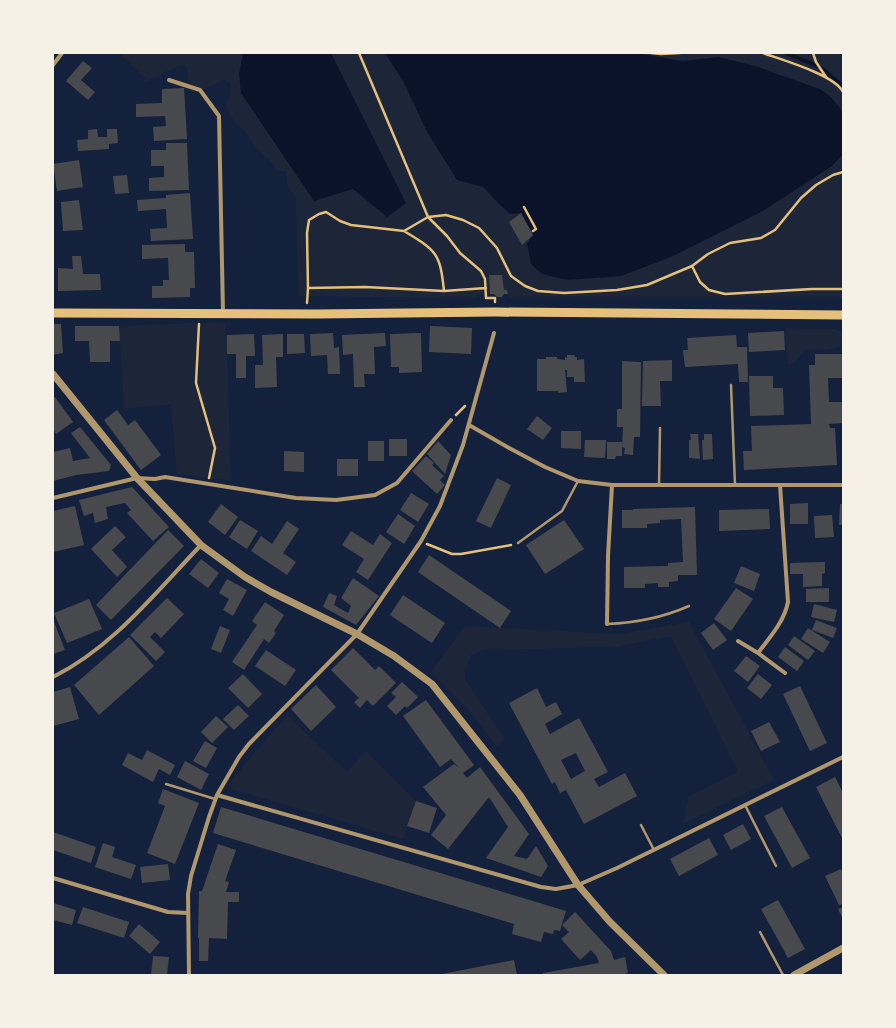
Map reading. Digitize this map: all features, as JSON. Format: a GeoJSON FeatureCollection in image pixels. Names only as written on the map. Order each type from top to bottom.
{"type":"FeatureCollection","features":[{"type":"Feature","properties":{"kind":"highway"},"geometry":{"type":"LineString","coordinates":[[53,313],[306,314],[495,312],[843,315]]}},
{"type":"Feature","properties":{"kind":"street"},"geometry":{"type":"LineString","coordinates":[[53,65],[62,53]]}},
{"type":"Feature","properties":{"kind":"street"},"geometry":{"type":"LineString","coordinates":[[169,80],[200,90],[219,116],[223,314]]}},
{"type":"Feature","properties":{"kind":"street"},"geometry":{"type":"LineString","coordinates":[[189,975],[188,894],[191,876],[208,817],[216,797],[239,757],[249,744],[357,634],[421,541],[440,506],[469,425],[494,333]]}},
{"type":"Feature","properties":{"kind":"street"},"geometry":{"type":"LineString","coordinates":[[53,374],[137,478],[200,545],[245,577],[271,592],[357,634],[394,656],[432,684],[520,795],[578,885],[610,922],[661,975]]}},
{"type":"Feature","properties":{"kind":"street"},"geometry":{"type":"LineString","coordinates":[[53,498],[137,478],[155,479],[165,477],[296,498],[336,500],[375,494],[397,483],[451,420]]}},
{"type":"Feature","properties":{"kind":"street"},"geometry":{"type":"LineString","coordinates":[[469,425],[517,453],[578,481],[612,486],[843,485]]}},
{"type":"Feature","properties":{"kind":"street"},"geometry":{"type":"LineString","coordinates":[[758,653],[778,627],[786,613],[788,602],[780,485]]}},
{"type":"Feature","properties":{"kind":"street"},"geometry":{"type":"LineString","coordinates":[[607,624],[608,556],[612,486]]}},
{"type":"Feature","properties":{"kind":"street"},"geometry":{"type":"LineString","coordinates":[[53,677],[72,667],[93,653],[112,637],[200,545]]}},
{"type":"Feature","properties":{"kind":"street"},"geometry":{"type":"LineString","coordinates":[[738,641],[758,653],[784,674]]}},
{"type":"Feature","properties":{"kind":"street"},"geometry":{"type":"LineString","coordinates":[[216,797],[541,888],[556,889],[578,885],[617,868],[843,757]]}},
{"type":"Feature","properties":{"kind":"street"},"geometry":{"type":"LineString","coordinates":[[53,878],[168,912],[188,913]]}},
{"type":"Feature","properties":{"kind":"street"},"geometry":{"type":"LineString","coordinates":[[794,975],[843,948]]}},
{"type":"Feature","properties":{"kind":"lane"},"geometry":{"type":"LineString","coordinates":[[730,385],[735,485]]}},
{"type":"Feature","properties":{"kind":"lane"},"geometry":{"type":"LineString","coordinates":[[659,485],[660,428]]}},
{"type":"Feature","properties":{"kind":"lane"},"geometry":{"type":"LineString","coordinates":[[518,544],[562,511],[578,481]]}},
{"type":"Feature","properties":{"kind":"lane"},"geometry":{"type":"LineString","coordinates":[[607,624],[638,621],[677,611],[689,606]]}},
{"type":"Feature","properties":{"kind":"lane"},"geometry":{"type":"LineString","coordinates":[[166,784],[216,797]]}},
{"type":"Feature","properties":{"kind":"lane"},"geometry":{"type":"LineString","coordinates":[[745,805],[776,866]]}},
{"type":"Feature","properties":{"kind":"lane"},"geometry":{"type":"LineString","coordinates":[[641,825],[654,850]]}},
{"type":"Feature","properties":{"kind":"lane"},"geometry":{"type":"LineString","coordinates":[[760,932],[783,975]]}},
{"type":"Feature","properties":{"kind":"path"},"geometry":{"type":"LineString","coordinates":[[359,53],[428,217],[447,236],[460,253],[482,271],[485,279],[486,298],[495,298],[495,312]]}},
{"type":"Feature","properties":{"kind":"path"},"geometry":{"type":"LineString","coordinates":[[652,53],[680,53]]}},
{"type":"Feature","properties":{"kind":"path"},"geometry":{"type":"LineString","coordinates":[[763,53],[826,77],[842,89],[843,92]]}},
{"type":"Feature","properties":{"kind":"path"},"geometry":{"type":"LineString","coordinates":[[813,53],[816,62],[826,77]]}},
{"type":"Feature","properties":{"kind":"path"},"geometry":{"type":"LineString","coordinates":[[404,231],[428,217],[446,215],[463,220],[479,228],[497,248],[510,276],[525,286],[538,291],[564,293],[617,290],[647,285],[692,266],[708,254],[730,243],[761,238],[775,230],[800,198],[816,185],[834,175],[843,172]]}},
{"type":"Feature","properties":{"kind":"path"},"geometry":{"type":"LineString","coordinates":[[524,207],[536,229],[533,231]]}},
{"type":"Feature","properties":{"kind":"path"},"geometry":{"type":"LineString","coordinates":[[306,314],[308,288],[307,233],[309,220],[326,212],[351,225],[404,231],[423,242],[434,252],[441,267],[444,291]]}},
{"type":"Feature","properties":{"kind":"path"},"geometry":{"type":"LineString","coordinates":[[692,266],[700,282],[709,290],[724,294],[812,289],[843,289]]}},
{"type":"Feature","properties":{"kind":"path"},"geometry":{"type":"LineString","coordinates":[[308,288],[365,287],[444,291],[486,288]]}},
{"type":"Feature","properties":{"kind":"path"},"geometry":{"type":"LineString","coordinates":[[200,313],[196,383],[215,448],[208,484]]}},
{"type":"Feature","properties":{"kind":"path"},"geometry":{"type":"LineString","coordinates":[[451,420],[468,404],[475,404]]}},
{"type":"Feature","properties":{"kind":"path"},"geometry":{"type":"LineString","coordinates":[[421,541],[452,554],[461,554],[518,544]]}},
{"type":"Feature","properties":{"kind":"shaded area"},"geometry":{"type":"Polygon","coordinates":[[[119,53],[843,53],[843,298],[509,298],[508,294],[505,294],[502,297],[497,297],[494,294],[478,294],[475,298],[298,296],[296,198],[288,187],[286,172],[275,170],[275,166],[256,148],[246,133],[231,117],[227,109],[226,102],[229,99],[231,84],[224,79],[205,88],[196,88],[189,80],[188,70],[185,65],[178,66],[143,83],[145,78],[119,53]]]}},
{"type":"Feature","properties":{"kind":"shaded area"},"geometry":{"type":"Polygon","coordinates":[[[243,53],[331,53],[406,203],[387,217],[353,189],[314,201],[241,93],[239,74],[243,53]]]}},
{"type":"Feature","properties":{"kind":"shaded area"},"geometry":{"type":"Polygon","coordinates":[[[385,53],[636,53],[682,61],[719,57],[755,66],[820,89],[831,97],[843,114],[843,154],[832,166],[763,211],[671,257],[621,276],[568,280],[542,274],[531,264],[527,244],[533,235],[521,213],[510,214],[483,187],[457,180],[426,130],[403,81],[385,53]]]}},
{"type":"Feature","properties":{"kind":"shaded area"},"geometry":{"type":"Polygon","coordinates":[[[226,322],[231,481],[177,474],[171,404],[124,409],[119,326],[226,322]]]}},
{"type":"Feature","properties":{"kind":"shaded area"},"geometry":{"type":"Polygon","coordinates":[[[785,328],[835,329],[841,332],[843,340],[839,347],[827,350],[806,349],[796,361],[788,365],[785,328]]]}},
{"type":"Feature","properties":{"kind":"shaded area"},"geometry":{"type":"Polygon","coordinates":[[[689,622],[774,780],[683,824],[688,797],[738,772],[671,636],[614,647],[483,650],[471,655],[465,670],[465,679],[505,740],[497,747],[472,714],[431,672],[465,626],[618,634],[689,622]]]}},
{"type":"Feature","properties":{"kind":"shaded area"},"geometry":{"type":"Polygon","coordinates":[[[287,715],[347,772],[366,751],[416,801],[403,839],[231,789],[231,781],[287,715]]]}},
{"type":"Feature","properties":{"kind":"building"},"geometry":{"type":"Polygon","coordinates":[[[83,61],[92,68],[81,80],[95,92],[88,100],[66,81],[83,61]]]}},
{"type":"Feature","properties":{"kind":"building"},"geometry":{"type":"Polygon","coordinates":[[[184,88],[187,139],[154,141],[153,127],[166,126],[165,116],[136,117],[136,104],[162,103],[162,89],[184,88]]]}},
{"type":"Feature","properties":{"kind":"building"},"geometry":{"type":"Polygon","coordinates":[[[97,129],[98,137],[107,137],[107,129],[117,129],[118,143],[109,144],[109,149],[78,151],[77,140],[88,139],[88,130],[97,129]]]}},
{"type":"Feature","properties":{"kind":"building"},"geometry":{"type":"Polygon","coordinates":[[[166,143],[187,143],[189,190],[149,191],[149,178],[164,177],[164,166],[151,166],[151,150],[166,150],[166,143]]]}},
{"type":"Feature","properties":{"kind":"building"},"geometry":{"type":"Polygon","coordinates":[[[79,160],[83,187],[57,191],[53,164],[79,160]]]}},
{"type":"Feature","properties":{"kind":"building"},"geometry":{"type":"Polygon","coordinates":[[[127,175],[129,193],[115,194],[113,176],[127,175]]]}},
{"type":"Feature","properties":{"kind":"building"},"geometry":{"type":"Polygon","coordinates":[[[190,193],[193,239],[151,241],[150,229],[167,228],[166,209],[138,211],[137,200],[166,198],[166,195],[190,193]]]}},
{"type":"Feature","properties":{"kind":"building"},"geometry":{"type":"Polygon","coordinates":[[[79,200],[83,230],[63,231],[61,202],[79,200]]]}},
{"type":"Feature","properties":{"kind":"building"},"geometry":{"type":"Polygon","coordinates":[[[521,213],[533,235],[522,245],[509,222],[521,213]]]}},
{"type":"Feature","properties":{"kind":"building"},"geometry":{"type":"Polygon","coordinates":[[[185,244],[185,252],[194,252],[195,288],[190,288],[190,297],[152,298],[152,286],[163,286],[163,280],[169,280],[168,258],[142,259],[142,245],[185,244]]]}},
{"type":"Feature","properties":{"kind":"building"},"geometry":{"type":"Polygon","coordinates":[[[72,256],[81,256],[83,274],[100,274],[101,290],[58,291],[58,268],[73,269],[72,256]]]}},
{"type":"Feature","properties":{"kind":"building"},"geometry":{"type":"Polygon","coordinates":[[[489,275],[502,275],[504,290],[507,290],[508,294],[504,294],[502,297],[497,297],[494,294],[490,294],[489,275]]]}},
{"type":"Feature","properties":{"kind":"building"},"geometry":{"type":"Polygon","coordinates":[[[53,324],[61,324],[63,353],[53,355],[53,324]]]}},
{"type":"Feature","properties":{"kind":"building"},"geometry":{"type":"Polygon","coordinates":[[[75,326],[119,326],[120,341],[110,341],[110,362],[90,362],[89,341],[75,341],[75,326]]]}},
{"type":"Feature","properties":{"kind":"building"},"geometry":{"type":"Polygon","coordinates":[[[430,326],[472,328],[471,354],[429,352],[430,326]]]}},
{"type":"Feature","properties":{"kind":"building"},"geometry":{"type":"Polygon","coordinates":[[[784,331],[785,350],[749,352],[748,333],[784,331]]]}},
{"type":"Feature","properties":{"kind":"building"},"geometry":{"type":"Polygon","coordinates":[[[333,333],[334,348],[339,347],[340,374],[328,374],[327,355],[311,356],[310,334],[333,333]]]}},
{"type":"Feature","properties":{"kind":"building"},"geometry":{"type":"Polygon","coordinates":[[[385,333],[386,346],[374,347],[375,374],[364,374],[365,387],[354,387],[353,354],[343,355],[342,335],[385,333]]]}},
{"type":"Feature","properties":{"kind":"building"},"geometry":{"type":"Polygon","coordinates":[[[421,333],[422,372],[399,373],[399,367],[391,367],[390,334],[421,333]]]}},
{"type":"Feature","properties":{"kind":"building"},"geometry":{"type":"Polygon","coordinates":[[[254,334],[255,356],[246,356],[246,378],[236,378],[236,354],[227,354],[227,335],[254,334]]]}},
{"type":"Feature","properties":{"kind":"building"},"geometry":{"type":"Polygon","coordinates":[[[283,334],[283,357],[276,357],[277,387],[255,388],[255,365],[263,365],[262,335],[283,334]]]}},
{"type":"Feature","properties":{"kind":"building"},"geometry":{"type":"Polygon","coordinates":[[[287,334],[304,334],[305,353],[287,354],[287,334]]]}},
{"type":"Feature","properties":{"kind":"building"},"geometry":{"type":"Polygon","coordinates":[[[736,335],[737,347],[747,347],[748,382],[739,382],[738,364],[685,367],[683,350],[688,350],[687,338],[736,335]]]}},
{"type":"Feature","properties":{"kind":"building"},"geometry":{"type":"Polygon","coordinates":[[[815,354],[843,354],[843,378],[828,378],[829,402],[843,402],[843,423],[829,424],[830,428],[835,428],[837,465],[744,470],[743,451],[752,451],[751,426],[811,424],[809,365],[815,365],[815,354]]]}},
{"type":"Feature","properties":{"kind":"building"},"geometry":{"type":"Polygon","coordinates":[[[567,355],[574,355],[577,357],[577,360],[584,359],[585,382],[574,382],[574,377],[567,377],[567,370],[565,370],[567,392],[558,393],[558,391],[537,391],[537,359],[557,357],[557,359],[565,360],[567,355]]]}},
{"type":"Feature","properties":{"kind":"building"},"geometry":{"type":"Polygon","coordinates":[[[672,360],[672,381],[660,381],[661,406],[642,406],[643,361],[672,360]]]}},
{"type":"Feature","properties":{"kind":"building"},"geometry":{"type":"Polygon","coordinates":[[[622,361],[641,362],[640,437],[634,437],[633,455],[624,454],[625,448],[622,447],[623,427],[617,427],[617,409],[622,409],[622,361]]]}},
{"type":"Feature","properties":{"kind":"building"},"geometry":{"type":"Polygon","coordinates":[[[749,376],[773,376],[773,388],[783,388],[784,415],[750,416],[749,376]]]}},
{"type":"Feature","properties":{"kind":"building"},"geometry":{"type":"Polygon","coordinates":[[[55,397],[73,422],[56,434],[53,429],[53,398],[55,397]]]}},
{"type":"Feature","properties":{"kind":"building"},"geometry":{"type":"Polygon","coordinates":[[[117,410],[128,425],[135,420],[161,455],[141,470],[104,420],[117,410]]]}},
{"type":"Feature","properties":{"kind":"building"},"geometry":{"type":"Polygon","coordinates":[[[537,416],[552,428],[543,440],[527,429],[537,416]]]}},
{"type":"Feature","properties":{"kind":"building"},"geometry":{"type":"Polygon","coordinates":[[[80,427],[111,465],[109,471],[76,475],[53,481],[53,452],[70,448],[73,461],[90,458],[71,433],[80,427]]]}},
{"type":"Feature","properties":{"kind":"building"},"geometry":{"type":"Polygon","coordinates":[[[561,431],[581,431],[581,449],[561,448],[561,431]]]}},
{"type":"Feature","properties":{"kind":"building"},"geometry":{"type":"Polygon","coordinates":[[[690,434],[698,434],[700,459],[689,458],[689,440],[691,440],[690,434]]]}},
{"type":"Feature","properties":{"kind":"building"},"geometry":{"type":"Polygon","coordinates":[[[704,434],[712,434],[713,459],[703,460],[702,440],[704,440],[704,434]]]}},
{"type":"Feature","properties":{"kind":"building"},"geometry":{"type":"Polygon","coordinates":[[[389,439],[407,439],[407,456],[389,456],[389,439]]]}},
{"type":"Feature","properties":{"kind":"building"},"geometry":{"type":"Polygon","coordinates":[[[585,440],[606,440],[605,458],[584,457],[585,440]]]}},
{"type":"Feature","properties":{"kind":"building"},"geometry":{"type":"Polygon","coordinates":[[[368,441],[384,441],[384,461],[368,461],[368,441]]]}},
{"type":"Feature","properties":{"kind":"building"},"geometry":{"type":"Polygon","coordinates":[[[438,441],[451,455],[445,474],[427,454],[438,441]]]}},
{"type":"Feature","properties":{"kind":"building"},"geometry":{"type":"Polygon","coordinates":[[[607,442],[622,442],[622,456],[616,456],[615,459],[607,459],[607,442]]]}},
{"type":"Feature","properties":{"kind":"building"},"geometry":{"type":"Polygon","coordinates":[[[284,451],[304,452],[304,472],[284,471],[284,451]]]}},
{"type":"Feature","properties":{"kind":"building"},"geometry":{"type":"Polygon","coordinates":[[[426,456],[434,463],[432,465],[444,476],[440,480],[445,485],[437,494],[412,471],[426,456]]]}},
{"type":"Feature","properties":{"kind":"building"},"geometry":{"type":"Polygon","coordinates":[[[337,459],[358,459],[358,476],[337,476],[337,459]]]}},
{"type":"Feature","properties":{"kind":"building"},"geometry":{"type":"Polygon","coordinates":[[[497,478],[511,485],[491,528],[476,521],[497,478]]]}},
{"type":"Feature","properties":{"kind":"building"},"geometry":{"type":"Polygon","coordinates":[[[132,487],[169,527],[153,541],[127,513],[131,510],[125,503],[106,507],[108,519],[95,523],[93,513],[84,516],[79,500],[132,487]]]}},
{"type":"Feature","properties":{"kind":"building"},"geometry":{"type":"Polygon","coordinates":[[[411,493],[429,504],[418,522],[400,510],[411,493]]]}},
{"type":"Feature","properties":{"kind":"building"},"geometry":{"type":"Polygon","coordinates":[[[808,503],[808,524],[790,524],[790,504],[808,503]]]}},
{"type":"Feature","properties":{"kind":"building"},"geometry":{"type":"Polygon","coordinates":[[[221,504],[238,517],[225,535],[208,522],[221,504]]]}},
{"type":"Feature","properties":{"kind":"building"},"geometry":{"type":"Polygon","coordinates":[[[840,504],[843,504],[843,525],[839,525],[840,504]]]}},
{"type":"Feature","properties":{"kind":"building"},"geometry":{"type":"Polygon","coordinates":[[[75,506],[84,545],[53,552],[53,511],[75,506]]]}},
{"type":"Feature","properties":{"kind":"building"},"geometry":{"type":"Polygon","coordinates":[[[695,507],[697,575],[678,575],[678,581],[669,582],[669,587],[658,587],[658,583],[645,584],[645,588],[624,588],[624,567],[668,566],[668,563],[683,562],[681,519],[660,520],[660,523],[647,524],[647,528],[622,528],[622,510],[695,507]]]}},
{"type":"Feature","properties":{"kind":"building"},"geometry":{"type":"Polygon","coordinates":[[[769,509],[770,529],[719,531],[719,510],[769,509]]]}},
{"type":"Feature","properties":{"kind":"building"},"geometry":{"type":"Polygon","coordinates":[[[398,514],[415,526],[404,544],[386,532],[398,514]]]}},
{"type":"Feature","properties":{"kind":"building"},"geometry":{"type":"Polygon","coordinates":[[[832,515],[834,537],[815,538],[814,516],[832,515]]]}},
{"type":"Feature","properties":{"kind":"building"},"geometry":{"type":"Polygon","coordinates":[[[240,520],[258,531],[247,549],[229,537],[240,520]]]}},
{"type":"Feature","properties":{"kind":"building"},"geometry":{"type":"Polygon","coordinates":[[[564,520],[584,549],[545,574],[526,545],[564,520]]]}},
{"type":"Feature","properties":{"kind":"building"},"geometry":{"type":"Polygon","coordinates":[[[287,521],[299,529],[283,553],[296,562],[287,575],[251,551],[261,536],[272,544],[287,521]]]}},
{"type":"Feature","properties":{"kind":"building"},"geometry":{"type":"Polygon","coordinates":[[[115,526],[126,537],[112,550],[127,567],[117,577],[91,549],[115,526]]]}},
{"type":"Feature","properties":{"kind":"building"},"geometry":{"type":"Polygon","coordinates":[[[168,530],[184,546],[111,620],[96,605],[168,530]]]}},
{"type":"Feature","properties":{"kind":"building"},"geometry":{"type":"Polygon","coordinates":[[[351,531],[373,545],[380,534],[392,543],[368,580],[356,572],[364,559],[342,545],[351,531]]]}},
{"type":"Feature","properties":{"kind":"building"},"geometry":{"type":"Polygon","coordinates":[[[429,555],[511,611],[500,628],[418,572],[429,555]]]}},
{"type":"Feature","properties":{"kind":"building"},"geometry":{"type":"Polygon","coordinates":[[[201,559],[219,573],[208,588],[189,574],[201,559]]]}},
{"type":"Feature","properties":{"kind":"building"},"geometry":{"type":"Polygon","coordinates":[[[825,562],[825,573],[822,574],[822,586],[803,587],[803,574],[790,574],[790,563],[825,562]]]}},
{"type":"Feature","properties":{"kind":"building"},"geometry":{"type":"Polygon","coordinates":[[[741,566],[760,574],[754,591],[734,583],[741,566]]]}},
{"type":"Feature","properties":{"kind":"building"},"geometry":{"type":"Polygon","coordinates":[[[353,578],[379,596],[356,625],[323,607],[329,593],[337,596],[334,605],[348,613],[351,606],[341,598],[353,578]]]}},
{"type":"Feature","properties":{"kind":"building"},"geometry":{"type":"Polygon","coordinates":[[[227,579],[247,590],[233,616],[223,610],[229,599],[219,593],[227,579]]]}},
{"type":"Feature","properties":{"kind":"building"},"geometry":{"type":"Polygon","coordinates":[[[736,588],[753,599],[731,631],[714,619],[736,588]]]}},
{"type":"Feature","properties":{"kind":"building"},"geometry":{"type":"Polygon","coordinates":[[[829,588],[829,602],[806,602],[806,589],[829,588]]]}},
{"type":"Feature","properties":{"kind":"building"},"geometry":{"type":"Polygon","coordinates":[[[403,595],[445,623],[432,643],[390,615],[403,595]]]}},
{"type":"Feature","properties":{"kind":"building"},"geometry":{"type":"Polygon","coordinates":[[[167,598],[184,614],[161,638],[155,632],[150,637],[165,652],[156,661],[130,635],[167,598]]]}},
{"type":"Feature","properties":{"kind":"building"},"geometry":{"type":"Polygon","coordinates":[[[89,599],[102,629],[67,643],[54,613],[89,599]]]}},
{"type":"Feature","properties":{"kind":"building"},"geometry":{"type":"Polygon","coordinates":[[[265,602],[284,615],[274,631],[276,633],[269,643],[264,639],[244,670],[232,662],[257,625],[252,621],[265,602]]]}},
{"type":"Feature","properties":{"kind":"building"},"geometry":{"type":"Polygon","coordinates":[[[814,604],[837,610],[834,622],[811,617],[814,604]]]}},
{"type":"Feature","properties":{"kind":"building"},"geometry":{"type":"Polygon","coordinates":[[[53,619],[65,650],[53,654],[53,619]]]}},
{"type":"Feature","properties":{"kind":"building"},"geometry":{"type":"Polygon","coordinates":[[[816,620],[837,628],[833,638],[812,630],[816,620]]]}},
{"type":"Feature","properties":{"kind":"building"},"geometry":{"type":"Polygon","coordinates":[[[714,623],[727,640],[713,650],[701,633],[714,623]]]}},
{"type":"Feature","properties":{"kind":"building"},"geometry":{"type":"Polygon","coordinates":[[[220,626],[230,630],[221,653],[211,649],[220,626]]]}},
{"type":"Feature","properties":{"kind":"building"},"geometry":{"type":"Polygon","coordinates":[[[808,628],[830,642],[823,653],[801,639],[808,628]]]}},
{"type":"Feature","properties":{"kind":"building"},"geometry":{"type":"Polygon","coordinates":[[[794,636],[815,651],[808,660],[788,645],[794,636]]]}},
{"type":"Feature","properties":{"kind":"building"},"geometry":{"type":"Polygon","coordinates":[[[129,637],[154,666],[99,715],[74,685],[129,637]]]}},
{"type":"Feature","properties":{"kind":"building"},"geometry":{"type":"Polygon","coordinates":[[[785,647],[804,661],[797,671],[778,657],[785,647]]]}},
{"type":"Feature","properties":{"kind":"building"},"geometry":{"type":"Polygon","coordinates":[[[353,648],[375,670],[379,666],[396,683],[373,706],[367,700],[360,708],[354,702],[359,698],[331,670],[353,648]]]}},
{"type":"Feature","properties":{"kind":"building"},"geometry":{"type":"Polygon","coordinates":[[[266,650],[296,670],[285,686],[255,666],[266,650]]]}},
{"type":"Feature","properties":{"kind":"building"},"geometry":{"type":"Polygon","coordinates":[[[746,656],[760,666],[748,682],[734,671],[746,656]]]}},
{"type":"Feature","properties":{"kind":"building"},"geometry":{"type":"Polygon","coordinates":[[[243,674],[262,694],[248,708],[228,688],[243,674]]]}},
{"type":"Feature","properties":{"kind":"building"},"geometry":{"type":"Polygon","coordinates":[[[758,674],[772,685],[761,699],[747,688],[758,674]]]}},
{"type":"Feature","properties":{"kind":"building"},"geometry":{"type":"Polygon","coordinates":[[[402,682],[418,697],[407,708],[405,706],[396,715],[387,706],[396,697],[391,693],[402,682]]]}},
{"type":"Feature","properties":{"kind":"building"},"geometry":{"type":"Polygon","coordinates":[[[316,685],[336,707],[311,731],[291,709],[316,685]]]}},
{"type":"Feature","properties":{"kind":"building"},"geometry":{"type":"Polygon","coordinates":[[[800,686],[827,743],[810,751],[783,694],[800,686]]]}},
{"type":"Feature","properties":{"kind":"building"},"geometry":{"type":"Polygon","coordinates":[[[70,687],[79,719],[53,726],[53,692],[70,687]]]}},
{"type":"Feature","properties":{"kind":"building"},"geometry":{"type":"Polygon","coordinates":[[[537,688],[546,707],[556,702],[562,714],[545,724],[550,734],[579,718],[608,772],[594,779],[599,787],[625,773],[637,796],[584,824],[566,790],[560,793],[555,782],[552,784],[509,703],[537,688]],[[576,753],[561,760],[571,779],[585,771],[576,753]]]}},
{"type":"Feature","properties":{"kind":"building"},"geometry":{"type":"Polygon","coordinates":[[[426,700],[474,765],[463,773],[467,778],[480,767],[529,834],[514,856],[527,859],[536,846],[548,866],[541,877],[486,858],[508,827],[489,797],[448,849],[431,835],[446,815],[423,787],[454,764],[459,768],[451,759],[440,767],[403,716],[426,700]]]}},
{"type":"Feature","properties":{"kind":"building"},"geometry":{"type":"Polygon","coordinates":[[[238,705],[249,716],[234,730],[223,719],[238,705]]]}},
{"type":"Feature","properties":{"kind":"building"},"geometry":{"type":"Polygon","coordinates":[[[216,716],[228,727],[212,743],[201,732],[216,716]]]}},
{"type":"Feature","properties":{"kind":"building"},"geometry":{"type":"Polygon","coordinates":[[[769,722],[780,742],[761,751],[751,731],[769,722]]]}},
{"type":"Feature","properties":{"kind":"building"},"geometry":{"type":"Polygon","coordinates":[[[205,741],[217,748],[206,768],[193,761],[205,741]]]}},
{"type":"Feature","properties":{"kind":"building"},"geometry":{"type":"Polygon","coordinates":[[[147,750],[175,765],[170,775],[159,769],[153,782],[122,765],[128,753],[142,760],[147,750]]]}},
{"type":"Feature","properties":{"kind":"building"},"geometry":{"type":"Polygon","coordinates":[[[185,761],[209,774],[201,790],[177,777],[185,761]]]}},
{"type":"Feature","properties":{"kind":"building"},"geometry":{"type":"Polygon","coordinates":[[[835,777],[843,793],[843,840],[816,787],[835,777]]]}},
{"type":"Feature","properties":{"kind":"building"},"geometry":{"type":"Polygon","coordinates":[[[163,789],[199,803],[175,864],[147,853],[165,806],[158,803],[163,789]]]}},
{"type":"Feature","properties":{"kind":"building"},"geometry":{"type":"Polygon","coordinates":[[[416,801],[437,808],[429,833],[407,826],[416,801]]]}},
{"type":"Feature","properties":{"kind":"building"},"geometry":{"type":"Polygon","coordinates":[[[221,807],[566,911],[560,931],[554,930],[553,934],[544,932],[541,942],[512,934],[514,924],[213,833],[221,807]]]}},
{"type":"Feature","properties":{"kind":"building"},"geometry":{"type":"Polygon","coordinates":[[[782,807],[810,858],[792,868],[764,816],[782,807]]]}},
{"type":"Feature","properties":{"kind":"building"},"geometry":{"type":"Polygon","coordinates":[[[743,824],[751,839],[731,850],[723,835],[743,824]]]}},
{"type":"Feature","properties":{"kind":"building"},"geometry":{"type":"Polygon","coordinates":[[[53,832],[96,847],[91,863],[53,850],[53,832]]]}},
{"type":"Feature","properties":{"kind":"building"},"geometry":{"type":"Polygon","coordinates":[[[709,838],[718,855],[679,876],[670,859],[709,838]]]}},
{"type":"Feature","properties":{"kind":"building"},"geometry":{"type":"Polygon","coordinates":[[[103,843],[115,847],[112,857],[136,865],[131,879],[95,867],[103,843]]]}},
{"type":"Feature","properties":{"kind":"building"},"geometry":{"type":"Polygon","coordinates":[[[218,844],[236,850],[225,881],[229,882],[226,892],[239,892],[239,902],[228,902],[227,939],[209,938],[208,961],[199,961],[199,891],[202,891],[218,844]]]}},
{"type":"Feature","properties":{"kind":"building"},"geometry":{"type":"Polygon","coordinates":[[[168,864],[170,880],[142,883],[140,867],[168,864]]]}},
{"type":"Feature","properties":{"kind":"building"},"geometry":{"type":"Polygon","coordinates":[[[841,869],[843,873],[843,904],[839,905],[825,876],[841,869]]]}},
{"type":"Feature","properties":{"kind":"building"},"geometry":{"type":"Polygon","coordinates":[[[778,900],[805,949],[788,958],[761,909],[778,900]]]}},
{"type":"Feature","properties":{"kind":"building"},"geometry":{"type":"Polygon","coordinates":[[[53,903],[76,910],[72,925],[53,920],[53,903]]]}},
{"type":"Feature","properties":{"kind":"building"},"geometry":{"type":"Polygon","coordinates":[[[83,907],[129,922],[124,938],[77,923],[83,907]]]}},
{"type":"Feature","properties":{"kind":"building"},"geometry":{"type":"Polygon","coordinates":[[[843,907],[843,919],[838,909],[843,907]]]}},
{"type":"Feature","properties":{"kind":"building"},"geometry":{"type":"Polygon","coordinates":[[[575,912],[611,951],[614,960],[625,957],[628,973],[620,975],[543,975],[543,973],[599,963],[597,957],[591,950],[580,960],[561,939],[569,932],[562,925],[575,912]]]}},
{"type":"Feature","properties":{"kind":"building"},"geometry":{"type":"Polygon","coordinates":[[[139,924],[160,942],[150,954],[129,936],[139,924]]]}},
{"type":"Feature","properties":{"kind":"building"},"geometry":{"type":"Polygon","coordinates":[[[153,956],[169,957],[167,975],[151,975],[153,956]]]}},
{"type":"Feature","properties":{"kind":"building"},"geometry":{"type":"Polygon","coordinates":[[[514,960],[517,975],[439,975],[442,974],[514,960]]]}},
{"type":"Feature","properties":{"kind":"waterway"},"geometry":{"type":"LineString","coordinates":[[786,53],[820,67],[843,86]]}}]}
